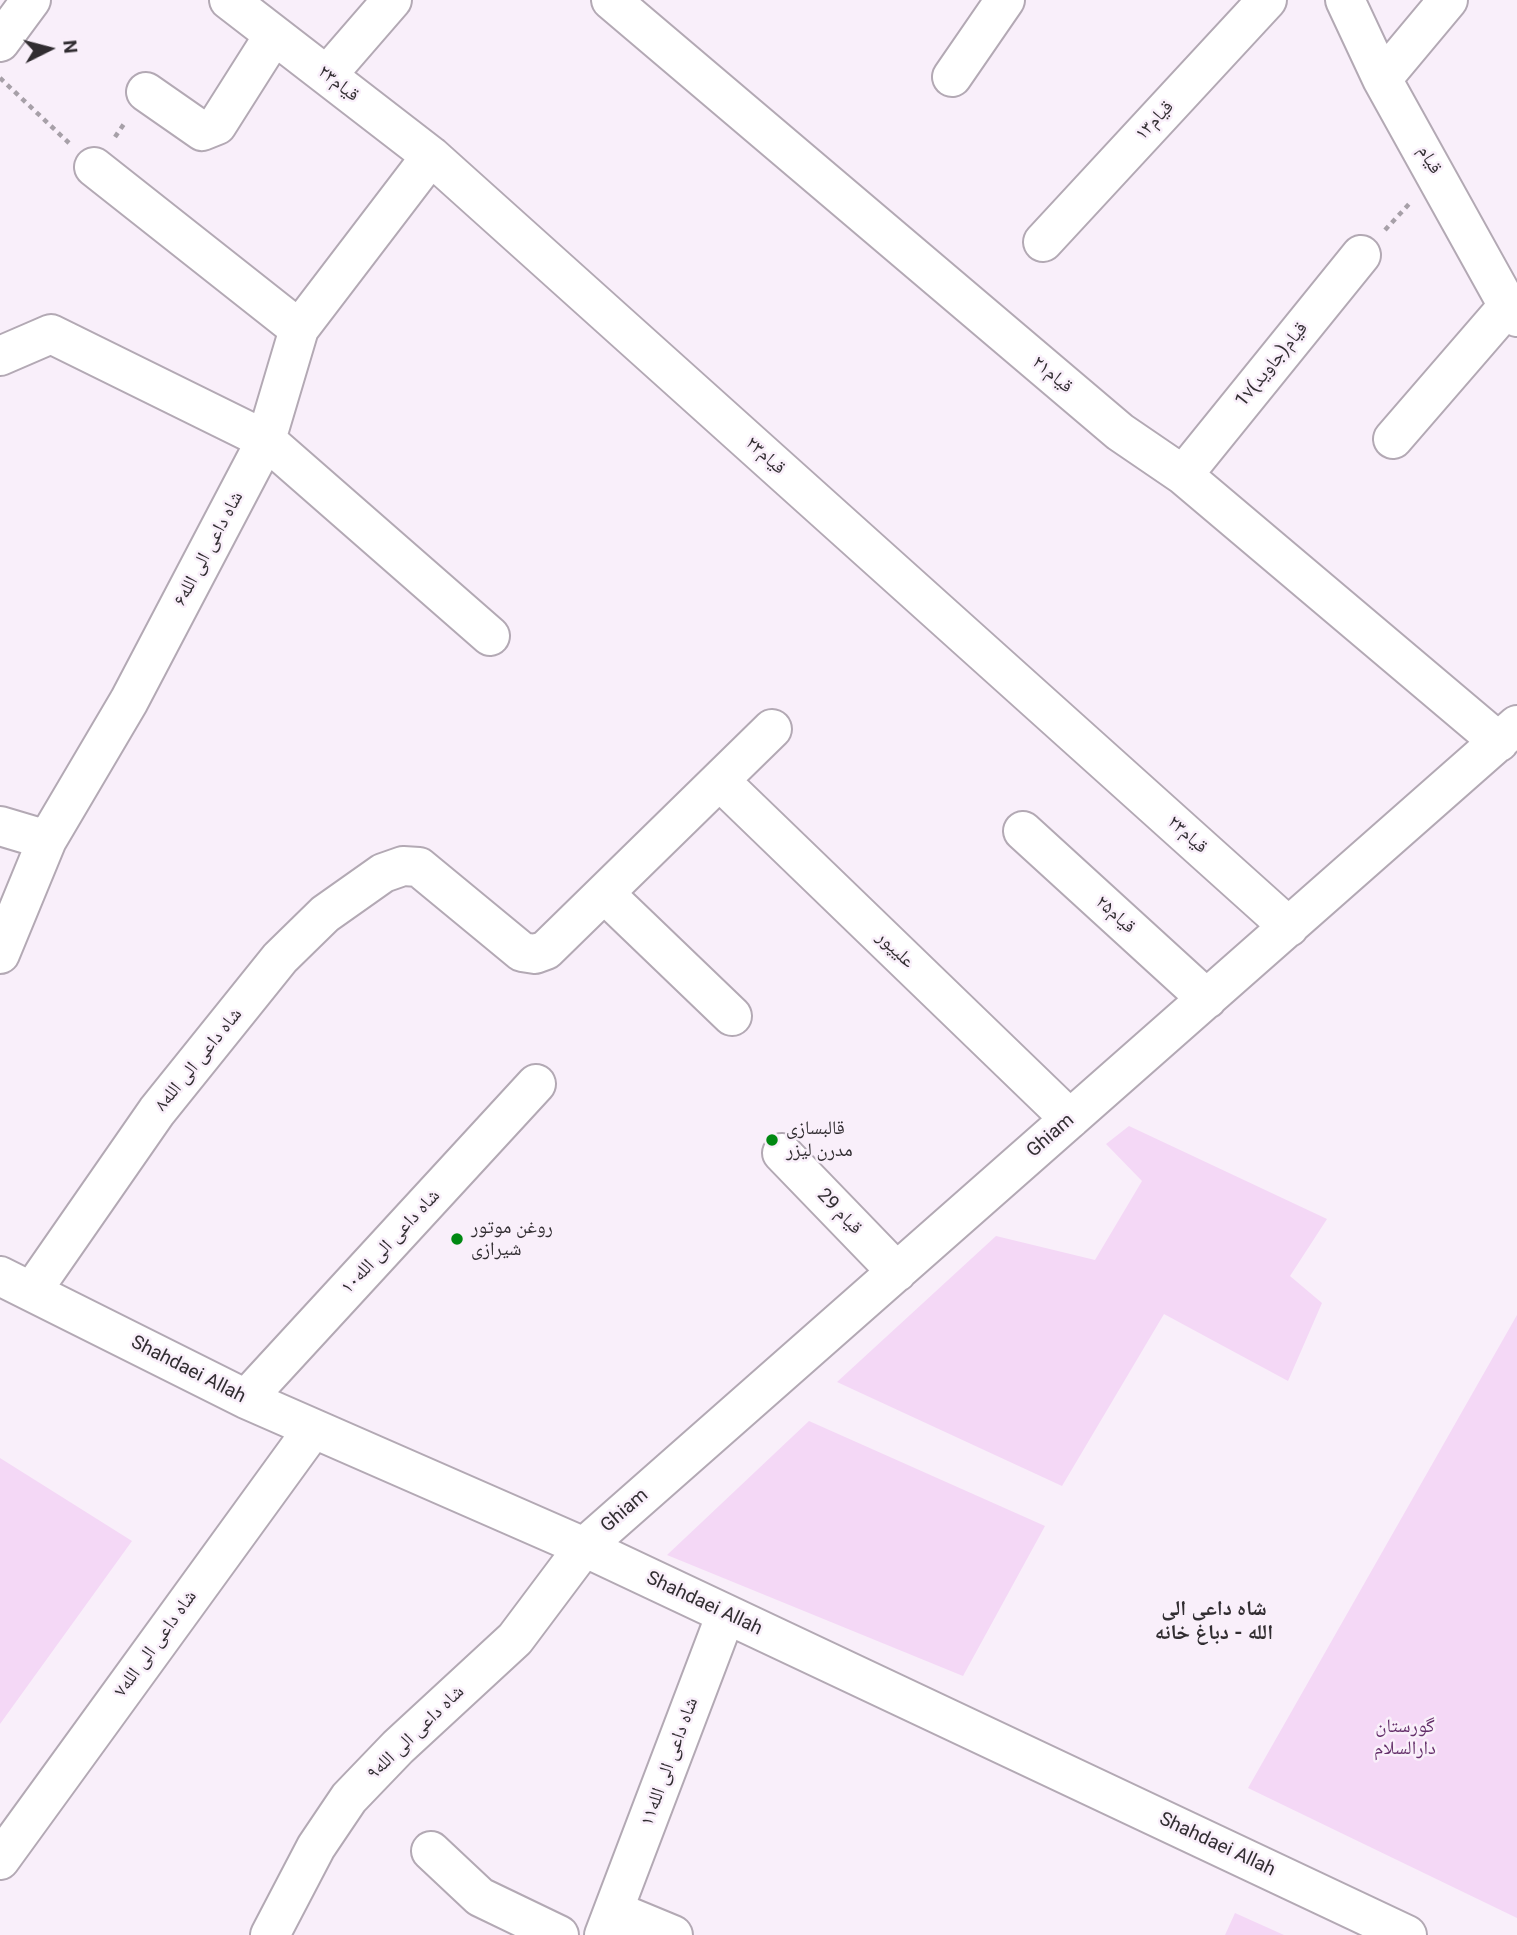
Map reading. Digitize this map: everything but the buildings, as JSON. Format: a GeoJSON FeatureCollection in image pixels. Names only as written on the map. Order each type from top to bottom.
{"type":"FeatureCollection","features":[{"type":"Feature","properties":{"kind":"street"},"geometry":{"type":"LineString","coordinates":[[0,42],[32,0]]}},
{"type":"Feature","properties":{"kind":"street","name":"قیام۲۳"},"geometry":{"type":"LineString","coordinates":[[229,0],[431,156],[1289,927]]}},
{"type":"Feature","properties":{"kind":"street"},"geometry":{"type":"LineString","coordinates":[[327,75],[391,0]]}},
{"type":"Feature","properties":{"kind":"street","name":"قیام۲۱"},"geometry":{"type":"LineString","coordinates":[[611,0],[1120,432],[1183,475],[1508,734]]}},
{"type":"Feature","properties":{"kind":"street"},"geometry":{"type":"LineString","coordinates":[[952,77],[1005,0]]}},
{"type":"Feature","properties":{"kind":"street","name":"قیام۱۳"},"geometry":{"type":"LineString","coordinates":[[1043,242],[1267,0]]}},
{"type":"Feature","properties":{"kind":"street","name":"قیام"},"geometry":{"type":"LineString","coordinates":[[1345,0],[1382,79],[1513,312]]}},
{"type":"Feature","properties":{"kind":"street"},"geometry":{"type":"LineString","coordinates":[[1382,79],[1448,0]]}},
{"type":"Feature","properties":{"kind":"street"},"geometry":{"type":"LineString","coordinates":[[146,92],[202,131],[217,125],[274,35]]}},
{"type":"Feature","properties":{"kind":"street","name":"شاه داعی الی الله۶"},"geometry":{"type":"LineString","coordinates":[[0,954],[47,840],[129,701],[266,440],[299,329],[431,156]]}},
{"type":"Feature","properties":{"kind":"street"},"geometry":{"type":"LineString","coordinates":[[94,167],[299,329]]}},
{"type":"Feature","properties":{"kind":"street","name":"قیام(جاوید)1۷"},"geometry":{"type":"LineString","coordinates":[[1183,475],[1361,255]]}},
{"type":"Feature","properties":{"kind":"street"},"geometry":{"type":"LineString","coordinates":[[1393,439],[1513,312]]}},
{"type":"Feature","properties":{"kind":"street"},"geometry":{"type":"LineString","coordinates":[[0,356],[51,334],[266,440],[490,636]]}},
{"type":"Feature","properties":{"kind":"street"},"geometry":{"type":"LineString","coordinates":[[732,1016],[606,895],[772,729]]}},
{"type":"Feature","properties":{"kind":"street","name":"Ghiam"},"geometry":{"type":"LineString","coordinates":[[584,1547],[1508,734]]}},
{"type":"Feature","properties":{"kind":"street","name":"علیپور"},"geometry":{"type":"LineString","coordinates":[[720,781],[1070,1119]]}},
{"type":"Feature","properties":{"kind":"street"},"geometry":{"type":"LineString","coordinates":[[0,826],[47,840]]}},
{"type":"Feature","properties":{"kind":"street","name":"قیام۲۵"},"geometry":{"type":"LineString","coordinates":[[1023,831],[1207,999]]}},
{"type":"Feature","properties":{"kind":"street","name":"شاه داعی الی الله۸"},"geometry":{"type":"LineString","coordinates":[[16,1284],[280,958],[325,914],[383,873],[402,866],[419,867],[522,952],[535,954],[546,950],[606,895]]}},
{"type":"Feature","properties":{"kind":"street","name":"شاه داعی الی الله۱۰"},"geometry":{"type":"LineString","coordinates":[[246,1399],[536,1084]]}},
{"type":"Feature","properties":{"kind":"street","name":"قیام 29"},"geometry":{"type":"LineString","coordinates":[[782,1153],[897,1272]]}},
{"type":"Feature","properties":{"kind":"street","name":"Shahdaei Allah"},"geometry":{"type":"LineString","coordinates":[[16,1284],[246,1399],[584,1547],[1408,1935]]}},
{"type":"Feature","properties":{"kind":"street","name":"شاه داعی الی الله۷"},"geometry":{"type":"LineString","coordinates":[[0,1860],[313,1429]]}},
{"type":"Feature","properties":{"kind":"street","name":"شاه داعی الی الله۹"},"geometry":{"type":"LineString","coordinates":[[270,1935],[316,1847],[349,1798],[398,1746],[515,1639],[584,1547]]}},
{"type":"Feature","properties":{"kind":"street","name":"شاه داعی الی الله۱۱"},"geometry":{"type":"LineString","coordinates":[[610,1923],[726,1614]]}},
{"type":"Feature","properties":{"kind":"street"},"geometry":{"type":"LineString","coordinates":[[431,1851],[480,1896],[559,1935]]}},
{"type":"Feature","properties":{"kind":"street"},"geometry":{"type":"LineString","coordinates":[[610,1923],[673,1935]]}},
{"type":"Feature","properties":{"kind":"path"},"geometry":{"type":"LineString","coordinates":[[0,78],[94,167],[146,92]]}},
{"type":"Feature","properties":{"kind":"path"},"geometry":{"type":"LineString","coordinates":[[1361,255],[1437,174]]}},
{"type":"Feature","properties":{"kind":"green space"},"geometry":{"type":"Polygon","coordinates":[[[1129,1126],[1327,1219],[1290,1276],[1322,1303],[1288,1381],[1164,1314],[1062,1486],[837,1382],[996,1236],[1095,1260],[1142,1181],[1106,1144],[1129,1126]]]}},
{"type":"Feature","properties":{"kind":"green space","name":"گورستان دارالسلام"},"geometry":{"type":"Polygon","coordinates":[[[1517,1315],[1517,1918],[1248,1788],[1517,1315]]]}},
{"type":"Feature","properties":{"kind":"green space"},"geometry":{"type":"Polygon","coordinates":[[[809,1421],[1045,1526],[963,1676],[667,1555],[809,1421]]]}},
{"type":"Feature","properties":{"kind":"green space"},"geometry":{"type":"Polygon","coordinates":[[[0,1458],[132,1541],[0,1724],[0,1458]]]}},
{"type":"Feature","properties":{"kind":"green space"},"geometry":{"type":"Polygon","coordinates":[[[1235,1913],[1284,1935],[1225,1935],[1235,1913]]]}},
{"type":"Feature","properties":{"kind":"place","name":"قالبسازی مدرن لیزر"},"geometry":{"type":"Point","coordinates":[772,1140]}},
{"type":"Feature","properties":{"kind":"place","name":"روغن موتور شیرازی"},"geometry":{"type":"Point","coordinates":[457,1239]}},
{"type":"Feature","properties":{"kind":"district","name":"شاه داعی الی الله - دباغ خانه"},"geometry":{"type":"Point","coordinates":[1214,1622]}}]}
